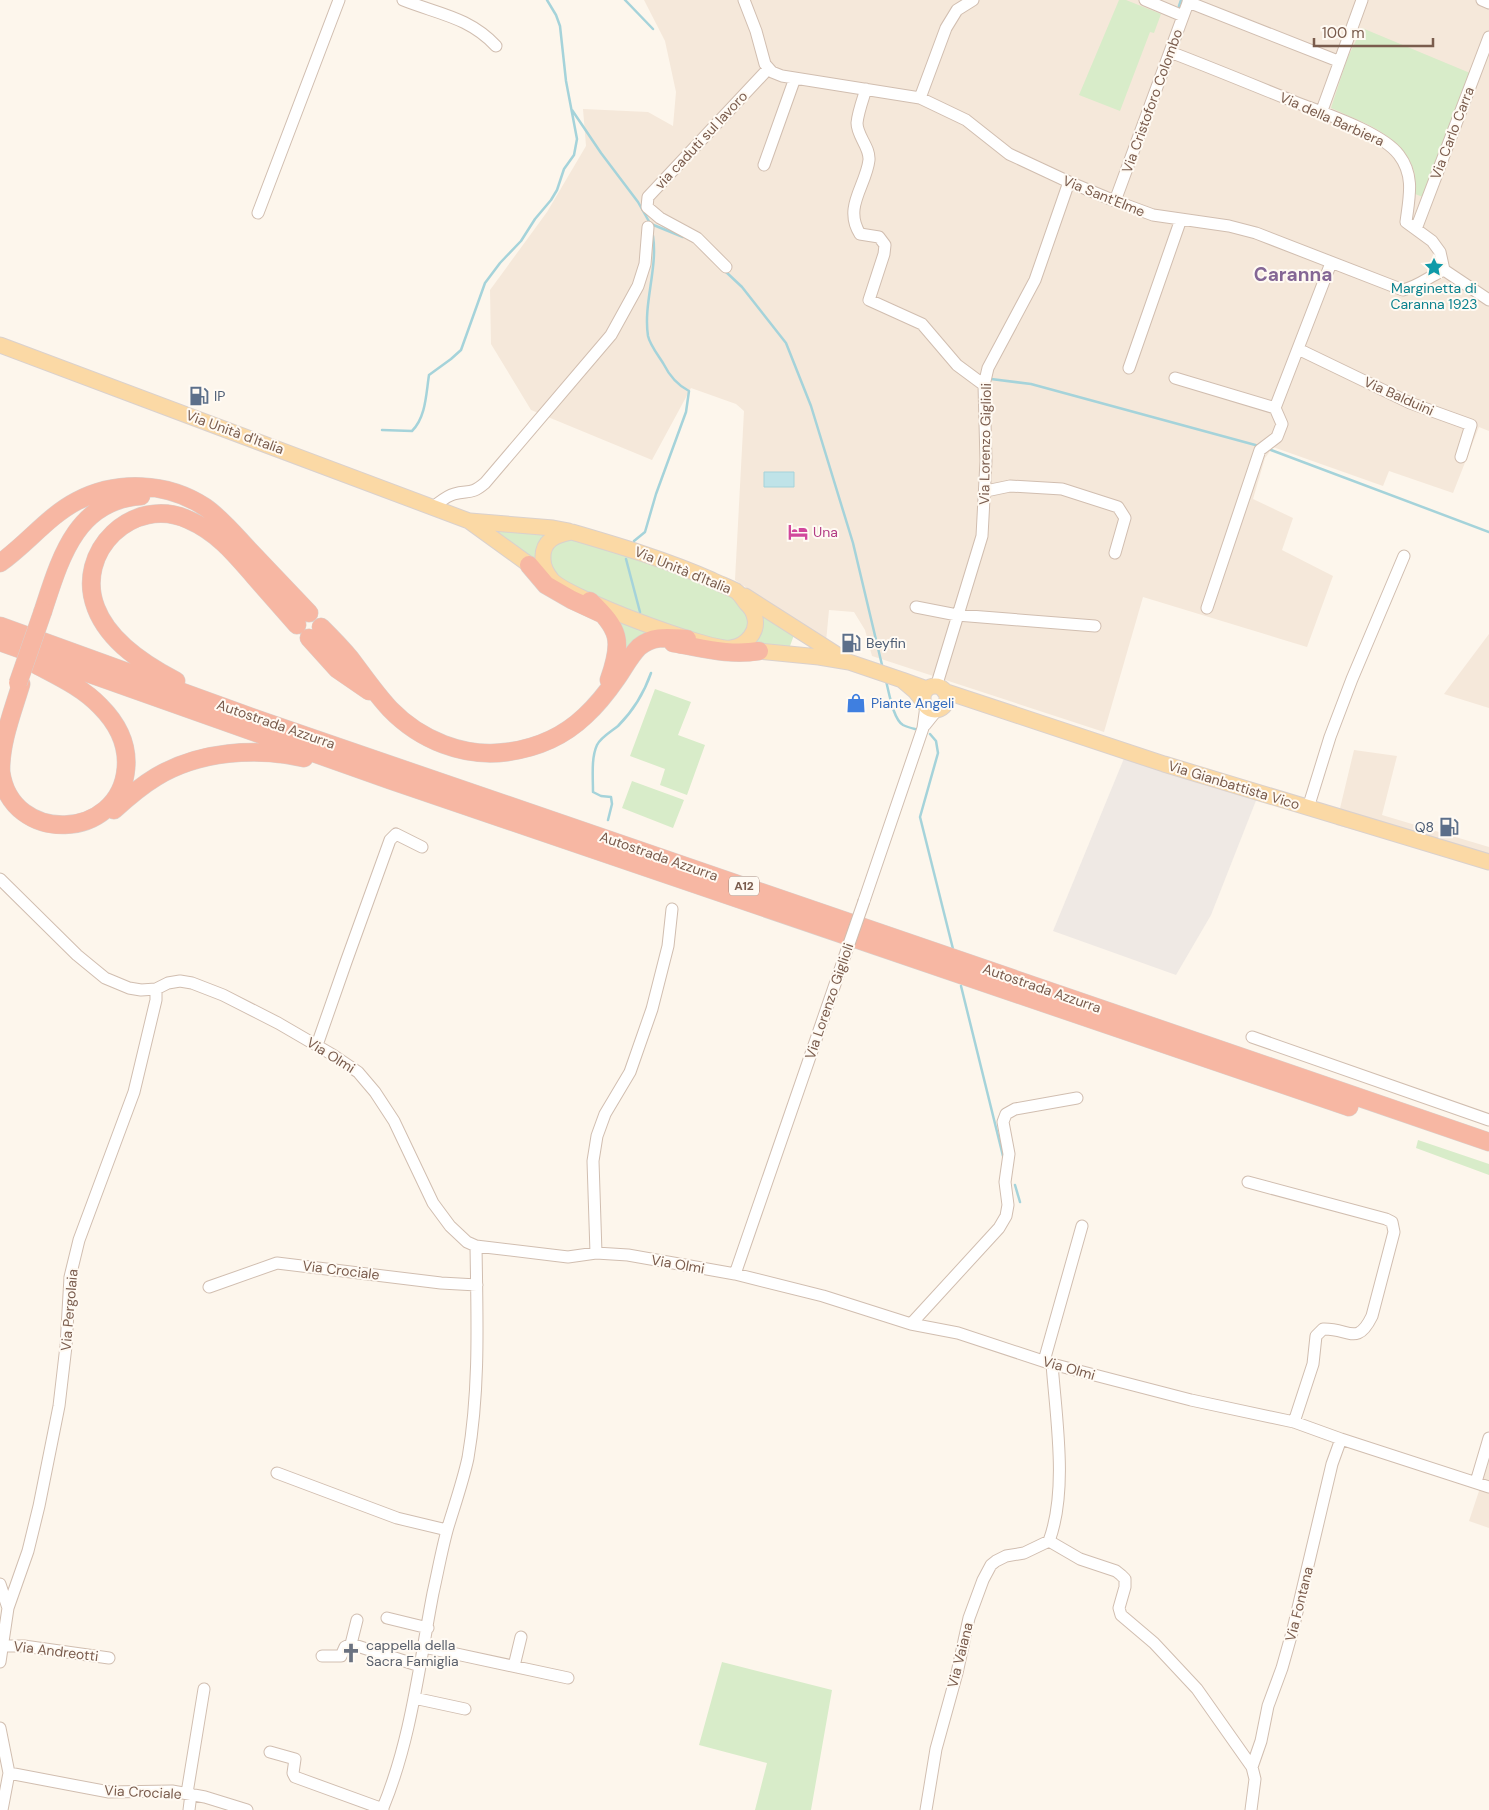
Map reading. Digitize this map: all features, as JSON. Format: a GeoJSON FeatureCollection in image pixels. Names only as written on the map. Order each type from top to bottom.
{"type":"FeatureCollection","features":[{"type":"Feature","properties":{"kind":"highway"},"geometry":{"type":"LineString","coordinates":[[0,563],[65,508],[87,496],[115,488],[148,487],[180,494],[207,509],[226,535]]}},
{"type":"Feature","properties":{"kind":"highway"},"geometry":{"type":"LineString","coordinates":[[0,738],[59,564],[72,539],[85,521],[102,507],[111,503],[131,497],[162,497],[178,500],[202,510],[303,619]]}},
{"type":"Feature","properties":{"kind":"highway"},"geometry":{"type":"LineString","coordinates":[[226,535],[200,526],[180,516],[154,514],[130,520],[112,533],[100,552],[92,576],[93,600],[103,622],[134,655],[170,678],[210,694],[265,722]]}},
{"type":"Feature","properties":{"kind":"highway"},"geometry":{"type":"LineString","coordinates":[[529,565],[546,585],[572,600],[605,615]]}},
{"type":"Feature","properties":{"kind":"highway"},"geometry":{"type":"LineString","coordinates":[[590,601],[605,615],[616,632],[617,648],[614,666],[603,695]]}},
{"type":"Feature","properties":{"kind":"highway","name":"Autostrada Azzurra"},"geometry":{"type":"LineString","coordinates":[[0,626],[265,722],[1489,1142]]}},
{"type":"Feature","properties":{"kind":"highway"},"geometry":{"type":"LineString","coordinates":[[315,633],[337,669],[382,700],[410,727],[434,741],[474,752],[488,753],[526,749],[565,732],[585,717],[616,680],[633,652],[647,641],[659,637],[687,638]]}},
{"type":"Feature","properties":{"kind":"highway"},"geometry":{"type":"LineString","coordinates":[[603,695],[622,680],[643,651],[657,643],[674,643],[735,654],[759,651]]}},
{"type":"Feature","properties":{"kind":"highway"},"geometry":{"type":"LineString","coordinates":[[0,644],[72,684],[100,706],[116,726],[125,745],[125,774],[116,798],[109,807],[97,816],[85,822],[72,825],[45,823],[22,811],[7,792],[1,772],[2,747],[20,683]]}},
{"type":"Feature","properties":{"kind":"highway","name":"Autostrada Azzurra"},"geometry":{"type":"LineString","coordinates":[[0,644],[390,780],[1489,1155]]}},
{"type":"Feature","properties":{"kind":"highway"},"geometry":{"type":"LineString","coordinates":[[0,786],[7,800],[23,817],[46,828],[67,830],[100,820],[157,777],[189,762],[228,753],[268,752],[301,757],[390,780]]}},
{"type":"Feature","properties":{"kind":"main road","name":"Via Unità d'Italia"},"geometry":{"type":"LineString","coordinates":[[0,345],[469,521],[553,528],[660,559],[738,592],[754,615],[754,630],[745,642],[739,646],[729,648],[687,638],[590,601],[563,588],[469,521]]}},
{"type":"Feature","properties":{"kind":"main road"},"geometry":{"type":"LineString","coordinates":[[552,580],[543,562],[544,549],[555,537],[572,532]]}},
{"type":"Feature","properties":{"kind":"main road"},"geometry":{"type":"LineString","coordinates":[[738,592],[849,662]]}},
{"type":"Feature","properties":{"kind":"main road"},"geometry":{"type":"LineString","coordinates":[[729,648],[819,656],[849,662]]}},
{"type":"Feature","properties":{"kind":"main road","name":"Via Gianbattista Vico"},"geometry":{"type":"LineString","coordinates":[[849,662],[902,680],[934,698],[980,704],[1164,764],[1489,862]]}},
{"type":"Feature","properties":{"kind":"street"},"geometry":{"type":"LineString","coordinates":[[258,213],[339,0]]}},
{"type":"Feature","properties":{"kind":"street"},"geometry":{"type":"LineString","coordinates":[[403,0],[466,22],[486,35],[496,46]]}},
{"type":"Feature","properties":{"kind":"street"},"geometry":{"type":"LineString","coordinates":[[744,0],[756,31],[765,64],[770,70]]}},
{"type":"Feature","properties":{"kind":"street"},"geometry":{"type":"LineString","coordinates":[[920,98],[946,28],[957,10],[973,0]]}},
{"type":"Feature","properties":{"kind":"street"},"geometry":{"type":"LineString","coordinates":[[1145,0],[1183,16]]}},
{"type":"Feature","properties":{"kind":"street"},"geometry":{"type":"LineString","coordinates":[[1321,113],[1338,61],[1362,0]]}},
{"type":"Feature","properties":{"kind":"street"},"geometry":{"type":"LineString","coordinates":[[1482,0],[1489,3]]}},
{"type":"Feature","properties":{"kind":"street"},"geometry":{"type":"LineString","coordinates":[[1189,1],[1338,61]]}},
{"type":"Feature","properties":{"kind":"street","name":"Via Cristoforo Colombo"},"geometry":{"type":"LineString","coordinates":[[1116,201],[1189,1]]}},
{"type":"Feature","properties":{"kind":"street","name":"Via Carlo Carra"},"geometry":{"type":"LineString","coordinates":[[1416,229],[1489,37]]}},
{"type":"Feature","properties":{"kind":"street","name":"Via della Barbiera"},"geometry":{"type":"LineString","coordinates":[[1170,52],[1321,113],[1383,141],[1392,147],[1408,172],[1410,181],[1406,222],[1432,241],[1440,252],[1444,270]]}},
{"type":"Feature","properties":{"kind":"street","name":"Via Sant'Elme"},"geometry":{"type":"LineString","coordinates":[[770,70],[782,76],[920,98],[966,120],[1009,154],[1068,182],[1153,215],[1230,226],[1256,233],[1403,290],[1417,286],[1444,270]]}},
{"type":"Feature","properties":{"kind":"street","name":"via caduti sul lavoro"},"geometry":{"type":"LineString","coordinates":[[726,267],[697,238],[660,218],[647,207],[648,197],[770,70]]}},
{"type":"Feature","properties":{"kind":"street"},"geometry":{"type":"LineString","coordinates":[[764,165],[795,78]]}},
{"type":"Feature","properties":{"kind":"street"},"geometry":{"type":"LineString","coordinates":[[866,89],[857,124],[869,159],[853,214],[855,227],[860,234],[880,237],[885,245],[884,254],[869,300],[922,324],[957,365],[984,385]]}},
{"type":"Feature","properties":{"kind":"street","name":"Via Lorenzo Giglioli"},"geometry":{"type":"LineString","coordinates":[[735,1274],[934,698],[957,615],[982,536],[986,491],[984,385],[992,360],[1028,295],[1040,269],[1068,182]]}},
{"type":"Feature","properties":{"kind":"street"},"geometry":{"type":"LineString","coordinates":[[1129,368],[1182,219]]}},
{"type":"Feature","properties":{"kind":"street"},"geometry":{"type":"LineString","coordinates":[[433,508],[447,497],[454,494],[469,493],[484,483],[611,335],[638,286],[645,264],[648,227]]}},
{"type":"Feature","properties":{"kind":"street"},"geometry":{"type":"LineString","coordinates":[[1207,608],[1260,450],[1277,437],[1282,424],[1276,408],[1331,263]]}},
{"type":"Feature","properties":{"kind":"street"},"geometry":{"type":"LineString","coordinates":[[1444,270],[1489,300]]}},
{"type":"Feature","properties":{"kind":"street","name":"Via Balduini"},"geometry":{"type":"LineString","coordinates":[[1298,349],[1410,402],[1471,425],[1461,457]]}},
{"type":"Feature","properties":{"kind":"street"},"geometry":{"type":"LineString","coordinates":[[1175,378],[1276,408]]}},
{"type":"Feature","properties":{"kind":"street"},"geometry":{"type":"LineString","coordinates":[[986,491],[1010,486],[1062,489],[1118,507],[1125,518],[1115,553]]}},
{"type":"Feature","properties":{"kind":"street"},"geometry":{"type":"LineString","coordinates":[[1308,808],[1330,737],[1352,679],[1404,556]]}},
{"type":"Feature","properties":{"kind":"street"},"geometry":{"type":"LineString","coordinates":[[916,607],[957,615],[1095,626]]}},
{"type":"Feature","properties":{"kind":"street"},"geometry":{"type":"LineString","coordinates":[[317,1045],[390,840],[396,834],[422,846]]}},
{"type":"Feature","properties":{"kind":"street","name":"Via Olmi"},"geometry":{"type":"LineString","coordinates":[[0,879],[77,956],[114,983],[141,990],[156,989],[168,983],[180,981],[192,983],[223,995],[317,1045],[350,1065],[364,1078],[394,1121],[433,1203],[450,1226],[467,1242],[476,1246],[568,1257],[596,1252],[628,1255],[735,1274],[823,1296],[911,1324],[966,1335],[1048,1363],[1191,1400],[1294,1422],[1489,1486]]}},
{"type":"Feature","properties":{"kind":"street"},"geometry":{"type":"LineString","coordinates":[[596,1252],[593,1160],[597,1136],[605,1114],[630,1072],[650,1016],[668,946],[672,909]]}},
{"type":"Feature","properties":{"kind":"street","name":"Via Pergolaia"},"geometry":{"type":"LineString","coordinates":[[8,1608],[28,1551],[59,1406],[66,1346],[70,1277],[78,1240],[134,1092],[156,1000],[156,989]]}},
{"type":"Feature","properties":{"kind":"street"},"geometry":{"type":"LineString","coordinates":[[1252,1037],[1489,1120]]}},
{"type":"Feature","properties":{"kind":"street"},"geometry":{"type":"LineString","coordinates":[[911,1324],[999,1228],[1006,1216],[1008,1205],[1005,1182],[1009,1154],[1004,1122],[1006,1114],[1015,1109],[1077,1098]]}},
{"type":"Feature","properties":{"kind":"street"},"geometry":{"type":"LineString","coordinates":[[1248,1182],[1386,1219],[1392,1222],[1394,1227],[1369,1323],[1359,1333],[1349,1334],[1334,1328],[1323,1329],[1316,1336],[1313,1364],[1294,1422]]}},
{"type":"Feature","properties":{"kind":"street"},"geometry":{"type":"LineString","coordinates":[[1082,1226],[1048,1363],[1060,1470],[1059,1502],[1055,1526],[1049,1541],[1080,1559],[1116,1571],[1122,1575],[1125,1579],[1125,1587],[1119,1608],[1121,1615],[1154,1643],[1197,1689],[1252,1767],[1254,1779],[1251,1810]]}},
{"type":"Feature","properties":{"kind":"street"},"geometry":{"type":"LineString","coordinates":[[270,1752],[295,1759],[293,1773],[295,1777],[382,1810],[392,1787],[403,1751],[447,1530],[467,1460],[474,1414],[477,1357],[476,1246]]}},
{"type":"Feature","properties":{"kind":"street","name":"Via Crociale"},"geometry":{"type":"LineString","coordinates":[[209,1287],[278,1263],[441,1283],[477,1285]]}},
{"type":"Feature","properties":{"kind":"street"},"geometry":{"type":"LineString","coordinates":[[1476,1482],[1489,1438]]}},
{"type":"Feature","properties":{"kind":"street","name":"Via Fontana"},"geometry":{"type":"LineString","coordinates":[[1252,1767],[1261,1741],[1268,1706],[1282,1668],[1293,1629],[1332,1464],[1341,1439]]}},
{"type":"Feature","properties":{"kind":"street"},"geometry":{"type":"LineString","coordinates":[[277,1473],[397,1518],[447,1530]]}},
{"type":"Feature","properties":{"kind":"street","name":"Via Vaiana"},"geometry":{"type":"LineString","coordinates":[[926,1810],[936,1749],[957,1673],[969,1618],[983,1580],[991,1565],[996,1561],[1006,1556],[1024,1553],[1049,1541]]}},
{"type":"Feature","properties":{"kind":"street","name":"Via Andreotti"},"geometry":{"type":"LineString","coordinates":[[0,1584],[8,1608],[0,1662]]}},
{"type":"Feature","properties":{"kind":"street"},"geometry":{"type":"LineString","coordinates":[[387,1618],[428,1628]]}},
{"type":"Feature","properties":{"kind":"street"},"geometry":{"type":"LineString","coordinates":[[351,1644],[357,1620]]}},
{"type":"Feature","properties":{"kind":"street"},"geometry":{"type":"LineString","coordinates":[[514,1666],[521,1637]]}},
{"type":"Feature","properties":{"kind":"street"},"geometry":{"type":"LineString","coordinates":[[322,1656],[341,1656],[345,1647],[351,1644],[420,1666]]}},
{"type":"Feature","properties":{"kind":"street","name":"Via Andreotti"},"geometry":{"type":"LineString","coordinates":[[2,1646],[24,1646],[109,1658]]}},
{"type":"Feature","properties":{"kind":"street"},"geometry":{"type":"LineString","coordinates":[[424,1647],[568,1678]]}},
{"type":"Feature","properties":{"kind":"street"},"geometry":{"type":"LineString","coordinates":[[189,1810],[189,1794],[204,1689]]}},
{"type":"Feature","properties":{"kind":"street"},"geometry":{"type":"LineString","coordinates":[[414,1698],[465,1709]]}},
{"type":"Feature","properties":{"kind":"street"},"geometry":{"type":"LineString","coordinates":[[0,1728],[9,1773],[2,1810]]}},
{"type":"Feature","properties":{"kind":"street","name":"Via Crociale"},"geometry":{"type":"LineString","coordinates":[[9,1773],[109,1792],[172,1791],[205,1796],[247,1810]]}},
{"type":"Feature","properties":{"kind":"shaded area"},"geometry":{"type":"Polygon","coordinates":[[[644,0],[1489,0],[1489,431],[1479,427],[1453,493],[1389,471],[1383,486],[1273,447],[1265,458],[1253,499],[1293,518],[1282,550],[1333,576],[1307,647],[1143,597],[1104,732],[872,656],[865,630],[854,612],[829,610],[826,642],[735,580],[744,411],[736,404],[691,388],[652,460],[531,410],[491,344],[490,290],[547,212],[586,146],[583,109],[648,112],[673,126],[676,92],[665,41],[644,0]]]}},
{"type":"Feature","properties":{"kind":"shaded area"},"geometry":{"type":"Polygon","coordinates":[[[1489,634],[1489,708],[1444,694],[1489,634]]]}},
{"type":"Feature","properties":{"kind":"shaded area"},"geometry":{"type":"Polygon","coordinates":[[[1354,750],[1397,756],[1382,815],[1489,847],[1489,866],[1336,825],[1354,750]]]}},
{"type":"Feature","properties":{"kind":"shaded area"},"geometry":{"type":"Polygon","coordinates":[[[1125,756],[1257,798],[1211,915],[1176,975],[1053,931],[1125,756]]]}},
{"type":"Feature","properties":{"kind":"shaded area"},"geometry":{"type":"Polygon","coordinates":[[[1489,1461],[1489,1528],[1469,1521],[1489,1461]]]}},
{"type":"Feature","properties":{"kind":"green space"},"geometry":{"type":"Polygon","coordinates":[[[1119,0],[1126,0],[1161,14],[1154,33],[1150,32],[1120,111],[1079,95],[1119,0]]]}},
{"type":"Feature","properties":{"kind":"green space"},"geometry":{"type":"Polygon","coordinates":[[[1362,28],[1470,73],[1423,197],[1415,194],[1414,171],[1409,159],[1401,148],[1380,131],[1331,108],[1347,59],[1362,28]]]}},
{"type":"Feature","properties":{"kind":"green space"},"geometry":{"type":"Polygon","coordinates":[[[488,528],[553,532],[539,568],[488,528]]]}},
{"type":"Feature","properties":{"kind":"green space"},"geometry":{"type":"Polygon","coordinates":[[[568,537],[624,550],[733,596],[750,614],[749,633],[729,644],[682,633],[566,585],[550,568],[549,546],[568,537]]]}},
{"type":"Feature","properties":{"kind":"green space"},"geometry":{"type":"Polygon","coordinates":[[[752,606],[794,635],[787,649],[747,643],[752,606]]]}},
{"type":"Feature","properties":{"kind":"green space"},"geometry":{"type":"Polygon","coordinates":[[[613,615],[654,628],[626,657],[613,615]]]}},
{"type":"Feature","properties":{"kind":"green space"},"geometry":{"type":"Polygon","coordinates":[[[655,689],[691,702],[678,735],[705,745],[687,795],[660,785],[665,769],[630,756],[655,689]]]}},
{"type":"Feature","properties":{"kind":"green space"},"geometry":{"type":"Polygon","coordinates":[[[632,781],[684,800],[673,828],[622,808],[632,781]]]}},
{"type":"Feature","properties":{"kind":"green space"},"geometry":{"type":"Polygon","coordinates":[[[1418,1140],[1489,1164],[1489,1175],[1416,1148],[1418,1140]]]}},
{"type":"Feature","properties":{"kind":"green space"},"geometry":{"type":"Polygon","coordinates":[[[722,1662],[832,1690],[811,1810],[755,1810],[767,1763],[699,1745],[722,1662]]]}},
{"type":"Feature","properties":{"kind":"water"},"geometry":{"type":"Polygon","coordinates":[[[764,472],[794,472],[794,487],[764,487],[764,472]]]}},
{"type":"Feature","properties":{"kind":"waterway"},"geometry":{"type":"LineString","coordinates":[[382,430],[412,431],[417,425],[425,405],[429,375],[461,350],[485,283],[500,263],[521,241],[535,219],[551,200],[557,190],[564,169],[574,155],[577,139],[566,81],[560,26],[547,0]]}},
{"type":"Feature","properties":{"kind":"waterway"},"geometry":{"type":"LineString","coordinates":[[625,0],[653,29]]}},
{"type":"Feature","properties":{"kind":"waterway"},"geometry":{"type":"LineString","coordinates":[[1179,6],[1181,0]]}},
{"type":"Feature","properties":{"kind":"waterway"},"geometry":{"type":"LineString","coordinates":[[572,110],[601,153],[638,202],[651,225]]}},
{"type":"Feature","properties":{"kind":"waterway"},"geometry":{"type":"LineString","coordinates":[[651,224],[683,237]]}},
{"type":"Feature","properties":{"kind":"waterway"},"geometry":{"type":"LineString","coordinates":[[634,541],[645,532],[656,494],[686,412],[689,391],[677,383],[671,376],[652,346],[648,336],[647,311],[654,261],[653,236]]}},
{"type":"Feature","properties":{"kind":"waterway"},"geometry":{"type":"LineString","coordinates":[[725,271],[742,287],[786,343],[811,406],[853,543],[882,665]]}},
{"type":"Feature","properties":{"kind":"waterway"},"geometry":{"type":"LineString","coordinates":[[991,379],[1031,384],[1259,446]]}},
{"type":"Feature","properties":{"kind":"waterway"},"geometry":{"type":"LineString","coordinates":[[1271,450],[1489,532]]}},
{"type":"Feature","properties":{"kind":"waterway"},"geometry":{"type":"LineString","coordinates":[[626,559],[640,612]]}},
{"type":"Feature","properties":{"kind":"waterway"},"geometry":{"type":"LineString","coordinates":[[608,820],[612,804],[611,797],[601,796],[593,792],[595,750],[601,739],[618,726],[633,708],[645,688],[651,673]]}},
{"type":"Feature","properties":{"kind":"waterway"},"geometry":{"type":"LineString","coordinates":[[886,681],[892,705],[900,722],[915,729]]}},
{"type":"Feature","properties":{"kind":"waterway"},"geometry":{"type":"LineString","coordinates":[[930,734],[936,741],[938,753],[920,817],[953,949]]}},
{"type":"Feature","properties":{"kind":"waterway"},"geometry":{"type":"LineString","coordinates":[[961,986],[1003,1156]]}},
{"type":"Feature","properties":{"kind":"waterway"},"geometry":{"type":"LineString","coordinates":[[1015,1185],[1020,1202]]}},
{"type":"Feature","properties":{"kind":"place","name":"Marginetta di Caranna 1923"},"geometry":{"type":"Point","coordinates":[1434,267]}},
{"type":"Feature","properties":{"kind":"place","name":"IP"},"geometry":{"type":"Point","coordinates":[199,396]}},
{"type":"Feature","properties":{"kind":"place","name":"Una"},"geometry":{"type":"Point","coordinates":[798,532]}},
{"type":"Feature","properties":{"kind":"place","name":"Beyfin"},"geometry":{"type":"Point","coordinates":[851,643]}},
{"type":"Feature","properties":{"kind":"place","name":"Piante Angeli"},"geometry":{"type":"Point","coordinates":[856,703]}},
{"type":"Feature","properties":{"kind":"place","name":"Q8"},"geometry":{"type":"Point","coordinates":[1449,827]}},
{"type":"Feature","properties":{"kind":"place","name":"cappella della Sacra Famiglia"},"geometry":{"type":"Point","coordinates":[351,1653]}},
{"type":"Feature","properties":{"kind":"district","name":"Caranna"},"geometry":{"type":"Point","coordinates":[1293,274]}}]}
